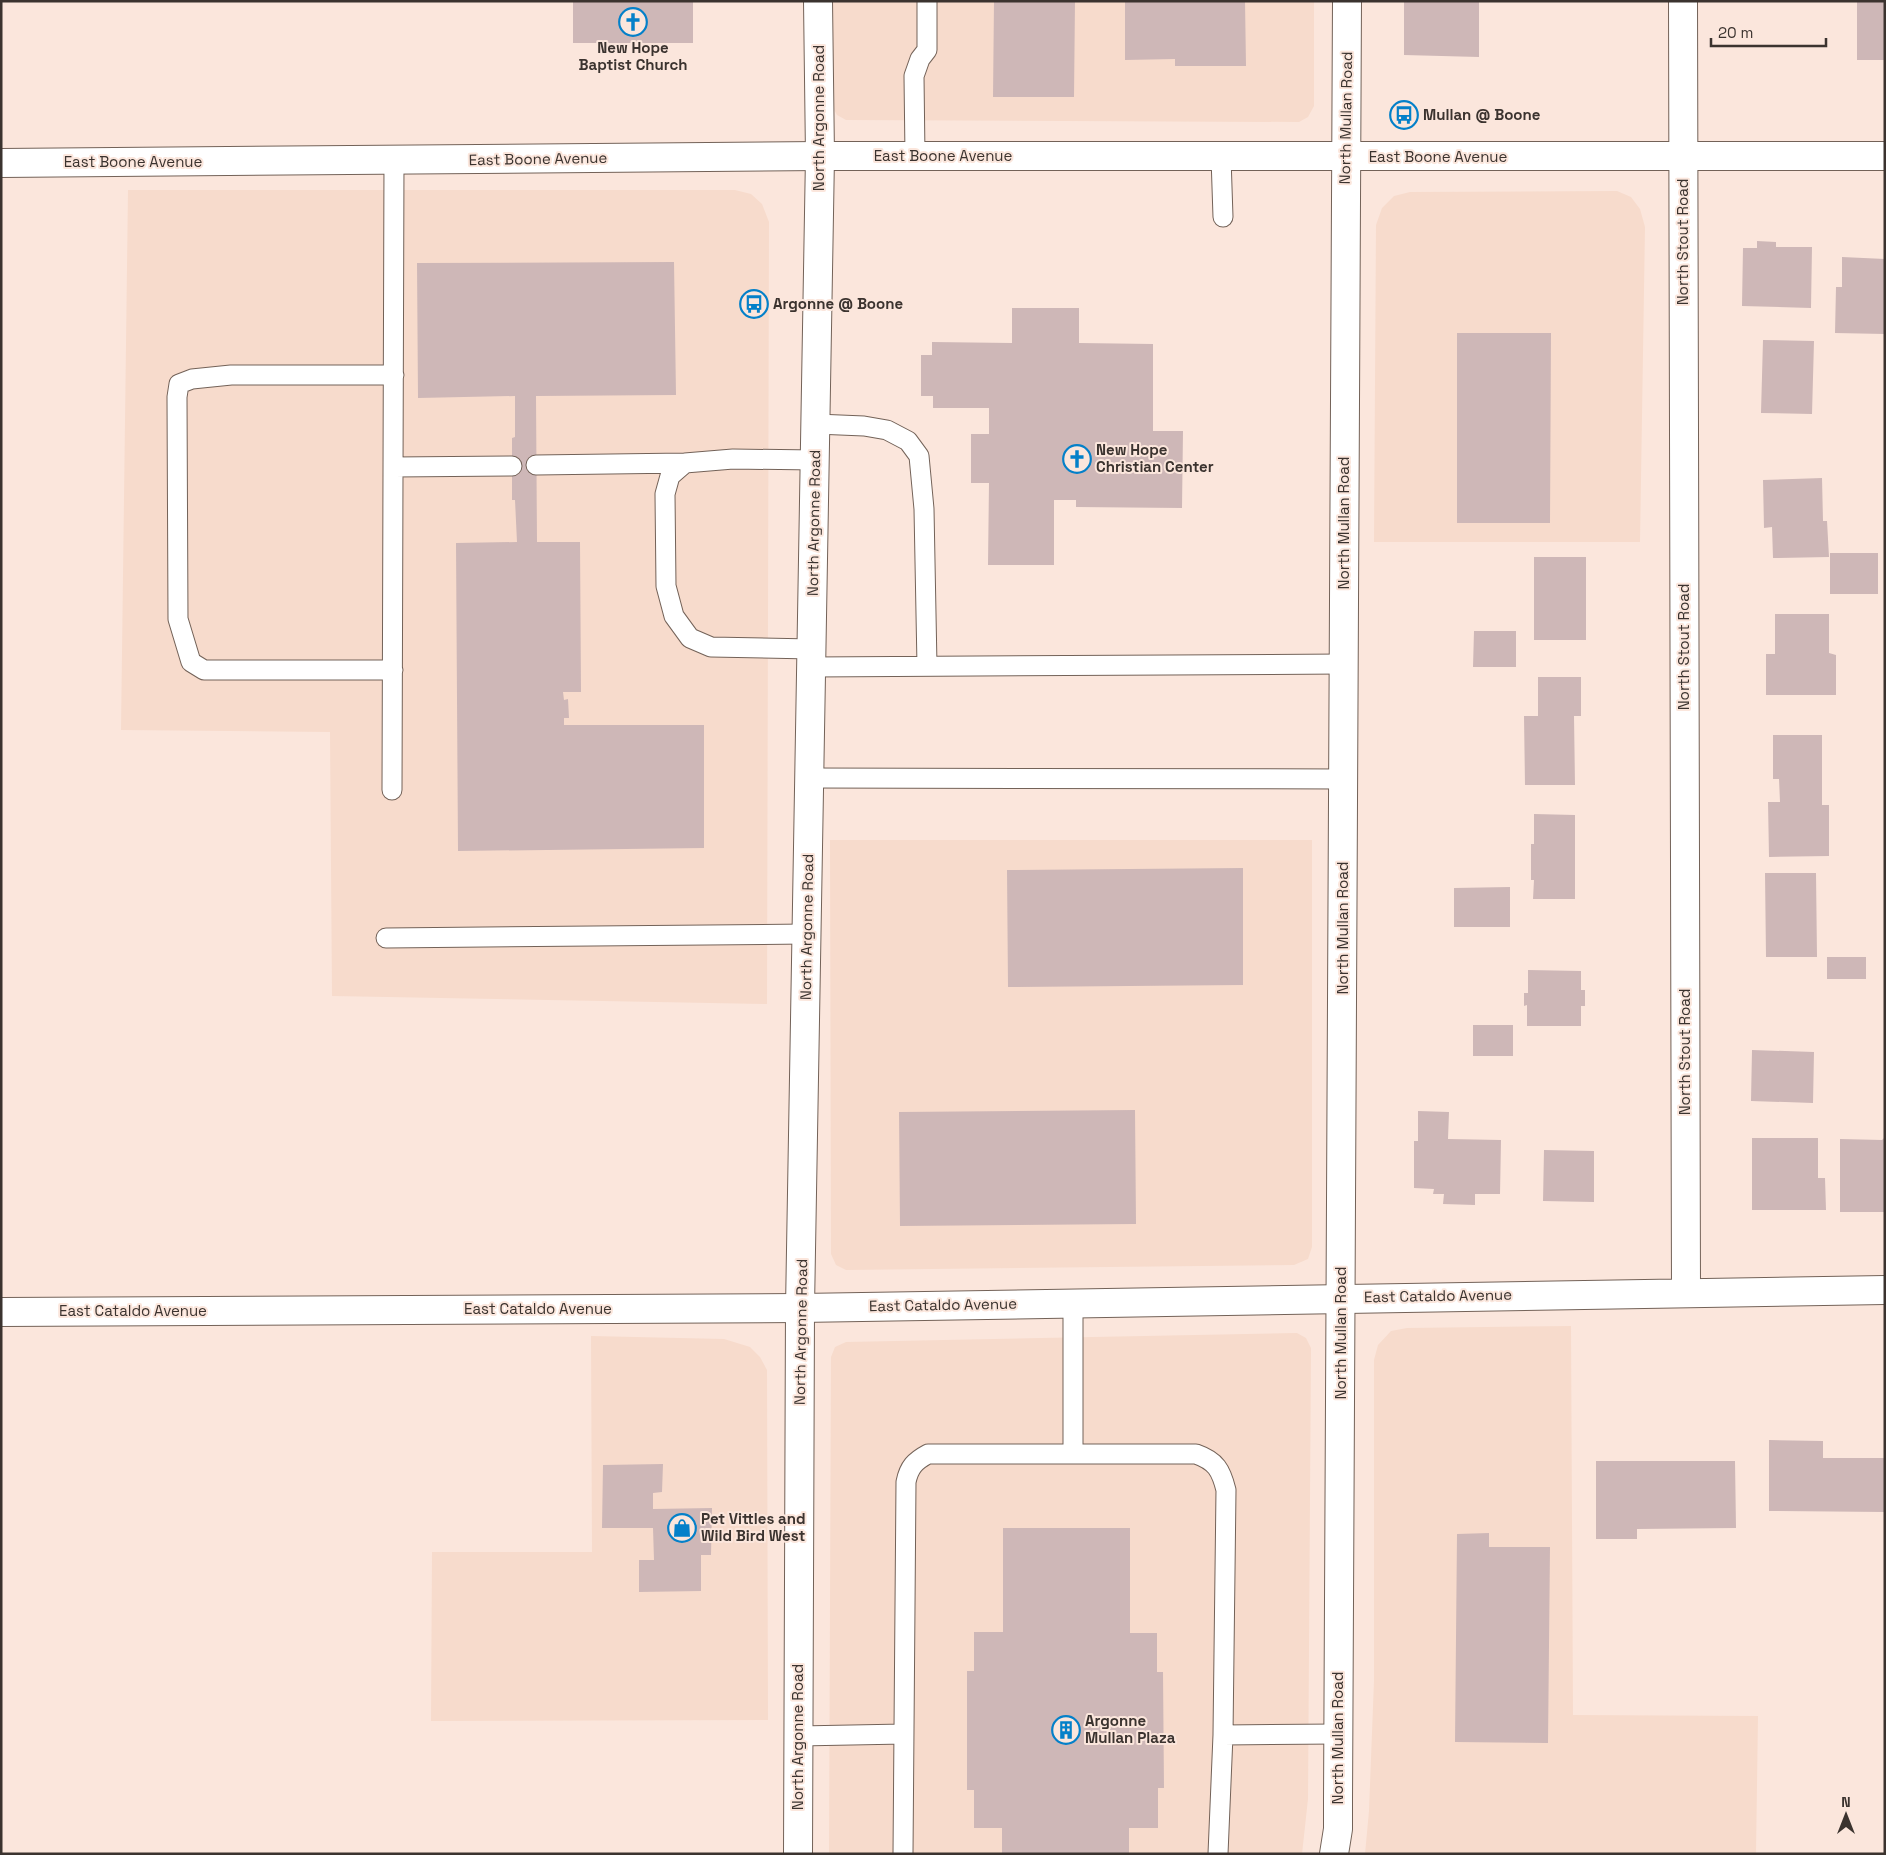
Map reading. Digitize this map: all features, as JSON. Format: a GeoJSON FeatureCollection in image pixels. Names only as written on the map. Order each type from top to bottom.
{"type":"FeatureCollection","features":[{"type":"Feature","properties":{"kind":"street","name":"North Argonne Road"},"geometry":{"type":"LineString","coordinates":[[798,1854],[800,1308],[820,156],[818,1]]}},
{"type":"Feature","properties":{"kind":"street","name":"North Mullan Road"},"geometry":{"type":"LineString","coordinates":[[1334,1854],[1338,1829],[1348,1]]}},
{"type":"Feature","properties":{"kind":"street","name":"North Stout Road"},"geometry":{"type":"LineString","coordinates":[[1684,1],[1686,1292]]}},
{"type":"Feature","properties":{"kind":"street","name":"East Boone Avenue"},"geometry":{"type":"LineString","coordinates":[[1,163],[820,156],[1885,156]]}},
{"type":"Feature","properties":{"kind":"street","name":"East Cataldo Avenue"},"geometry":{"type":"LineString","coordinates":[[1,1312],[800,1308],[1885,1290]]}},
{"type":"Feature","properties":{"kind":"lane"},"geometry":{"type":"LineString","coordinates":[[915,156],[914,76],[920,59],[926,50],[927,1]]}},
{"type":"Feature","properties":{"kind":"lane"},"geometry":{"type":"LineString","coordinates":[[1221,157],[1223,217]]}},
{"type":"Feature","properties":{"kind":"lane"},"geometry":{"type":"LineString","coordinates":[[392,790],[394,160]]}},
{"type":"Feature","properties":{"kind":"lane"},"geometry":{"type":"LineString","coordinates":[[393,670],[204,670],[191,662],[178,620],[176,397],[179,384],[192,378],[231,375],[394,375]]}},
{"type":"Feature","properties":{"kind":"lane"},"geometry":{"type":"LineString","coordinates":[[816,424],[864,426],[887,430],[908,441],[919,456],[924,509],[927,666]]}},
{"type":"Feature","properties":{"kind":"lane"},"geometry":{"type":"LineString","coordinates":[[536,465],[685,463],[733,459],[815,460]]}},
{"type":"Feature","properties":{"kind":"lane"},"geometry":{"type":"LineString","coordinates":[[685,463],[670,476],[665,494],[666,586],[674,616],[690,638],[711,648],[812,658],[927,666],[1344,664]]}},
{"type":"Feature","properties":{"kind":"lane"},"geometry":{"type":"LineString","coordinates":[[394,467],[512,466]]}},
{"type":"Feature","properties":{"kind":"lane"},"geometry":{"type":"LineString","coordinates":[[810,778],[1343,779]]}},
{"type":"Feature","properties":{"kind":"lane"},"geometry":{"type":"LineString","coordinates":[[386,938],[807,934]]}},
{"type":"Feature","properties":{"kind":"lane"},"geometry":{"type":"LineString","coordinates":[[1072,1303],[1072,1454]]}},
{"type":"Feature","properties":{"kind":"lane"},"geometry":{"type":"LineString","coordinates":[[903,1854],[906,1482],[908,1470],[916,1461],[928,1454],[1196,1454],[1208,1458],[1222,1475],[1226,1490],[1223,1735],[1218,1854]]}},
{"type":"Feature","properties":{"kind":"lane"},"geometry":{"type":"LineString","coordinates":[[799,1736],[904,1734]]}},
{"type":"Feature","properties":{"kind":"lane"},"geometry":{"type":"LineString","coordinates":[[1223,1735],[1338,1734]]}},
{"type":"Feature","properties":{"kind":"shaded area"},"geometry":{"type":"Polygon","coordinates":[[[832,1],[1314,1],[1314,106],[1308,117],[1299,122],[846,120],[837,115],[832,106],[832,1]]]}},
{"type":"Feature","properties":{"kind":"shaded area"},"geometry":{"type":"Polygon","coordinates":[[[128,190],[735,190],[751,194],[762,204],[769,222],[767,1004],[332,996],[330,732],[121,730],[128,190]]]}},
{"type":"Feature","properties":{"kind":"shaded area"},"geometry":{"type":"Polygon","coordinates":[[[1617,191],[1631,197],[1640,209],[1645,227],[1640,542],[1374,542],[1376,225],[1382,208],[1394,196],[1410,192],[1617,191]]]}},
{"type":"Feature","properties":{"kind":"shaded area"},"geometry":{"type":"Polygon","coordinates":[[[830,840],[1312,840],[1312,1247],[1308,1259],[1294,1265],[846,1270],[836,1265],[831,1254],[830,840]]]}},
{"type":"Feature","properties":{"kind":"shaded area"},"geometry":{"type":"Polygon","coordinates":[[[1571,1326],[1573,1715],[1758,1716],[1756,1854],[1365,1854],[1369,1811],[1374,1681],[1374,1360],[1378,1345],[1391,1331],[1407,1328],[1571,1326]]]}},
{"type":"Feature","properties":{"kind":"shaded area"},"geometry":{"type":"Polygon","coordinates":[[[1297,1333],[1306,1338],[1311,1348],[1308,1799],[1302,1854],[829,1854],[831,1357],[835,1347],[846,1342],[1297,1333]]]}},
{"type":"Feature","properties":{"kind":"shaded area"},"geometry":{"type":"Polygon","coordinates":[[[591,1336],[724,1339],[750,1347],[760,1357],[767,1370],[768,1720],[431,1721],[432,1552],[592,1552],[591,1336]]]}},
{"type":"Feature","properties":{"kind":"building","name":"New Hope Baptist Church"},"geometry":{"type":"Polygon","coordinates":[[[573,1],[693,1],[693,43],[573,43],[573,1]]]}},
{"type":"Feature","properties":{"kind":"building"},"geometry":{"type":"Polygon","coordinates":[[[994,1],[1075,1],[1074,97],[993,97],[994,1]]]}},
{"type":"Feature","properties":{"kind":"building"},"geometry":{"type":"Polygon","coordinates":[[[1125,1],[1245,1],[1246,66],[1175,66],[1175,59],[1125,60],[1125,1]]]}},
{"type":"Feature","properties":{"kind":"building"},"geometry":{"type":"Polygon","coordinates":[[[1404,1],[1479,1],[1479,57],[1404,55],[1404,1]]]}},
{"type":"Feature","properties":{"kind":"building"},"geometry":{"type":"Polygon","coordinates":[[[1857,1],[1885,1],[1885,60],[1857,60],[1857,1]]]}},
{"type":"Feature","properties":{"kind":"building"},"geometry":{"type":"Polygon","coordinates":[[[1757,241],[1776,242],[1776,247],[1812,247],[1811,308],[1742,306],[1743,248],[1757,248],[1757,241]]]}},
{"type":"Feature","properties":{"kind":"building"},"geometry":{"type":"Polygon","coordinates":[[[1842,257],[1885,259],[1885,334],[1835,333],[1836,287],[1842,287],[1842,257]]]}},
{"type":"Feature","properties":{"kind":"building"},"geometry":{"type":"Polygon","coordinates":[[[674,262],[676,395],[536,396],[537,542],[580,542],[581,692],[563,692],[564,700],[568,699],[569,718],[564,718],[564,725],[704,725],[704,848],[458,851],[456,543],[517,542],[515,500],[512,500],[512,438],[515,437],[515,396],[418,398],[417,263],[674,262]]]}},
{"type":"Feature","properties":{"kind":"building","name":"New Hope Christian Center"},"geometry":{"type":"Polygon","coordinates":[[[1012,308],[1079,308],[1079,343],[1153,344],[1153,431],[1183,431],[1182,508],[1076,507],[1076,500],[1054,500],[1054,565],[988,565],[989,483],[971,483],[971,434],[989,434],[989,408],[933,408],[933,396],[921,396],[921,355],[932,355],[932,342],[1012,343],[1012,308]]]}},
{"type":"Feature","properties":{"kind":"building"},"geometry":{"type":"Polygon","coordinates":[[[1457,333],[1551,333],[1550,523],[1457,523],[1457,333]]]}},
{"type":"Feature","properties":{"kind":"building"},"geometry":{"type":"Polygon","coordinates":[[[1763,340],[1814,341],[1812,414],[1761,413],[1763,340]]]}},
{"type":"Feature","properties":{"kind":"building"},"geometry":{"type":"Polygon","coordinates":[[[1822,478],[1823,521],[1827,521],[1829,557],[1773,558],[1772,527],[1764,528],[1763,480],[1822,478]]]}},
{"type":"Feature","properties":{"kind":"building"},"geometry":{"type":"Polygon","coordinates":[[[1830,553],[1878,553],[1878,594],[1830,594],[1830,553]]]}},
{"type":"Feature","properties":{"kind":"building"},"geometry":{"type":"Polygon","coordinates":[[[1534,557],[1586,557],[1586,640],[1534,640],[1534,557]]]}},
{"type":"Feature","properties":{"kind":"building"},"geometry":{"type":"Polygon","coordinates":[[[1775,614],[1829,614],[1829,653],[1836,655],[1836,695],[1766,695],[1766,654],[1775,654],[1775,614]]]}},
{"type":"Feature","properties":{"kind":"building"},"geometry":{"type":"Polygon","coordinates":[[[1474,631],[1516,631],[1516,667],[1473,667],[1474,631]]]}},
{"type":"Feature","properties":{"kind":"building"},"geometry":{"type":"Polygon","coordinates":[[[1538,677],[1581,677],[1581,716],[1574,716],[1575,785],[1525,785],[1524,716],[1538,716],[1538,677]]]}},
{"type":"Feature","properties":{"kind":"building"},"geometry":{"type":"Polygon","coordinates":[[[1773,735],[1822,735],[1822,805],[1829,805],[1829,856],[1769,857],[1768,802],[1780,802],[1779,779],[1773,779],[1773,735]]]}},
{"type":"Feature","properties":{"kind":"building"},"geometry":{"type":"Polygon","coordinates":[[[1534,814],[1575,815],[1575,899],[1533,899],[1534,880],[1531,880],[1531,844],[1534,844],[1534,814]]]}},
{"type":"Feature","properties":{"kind":"building"},"geometry":{"type":"Polygon","coordinates":[[[1243,868],[1243,985],[1008,987],[1007,870],[1243,868]]]}},
{"type":"Feature","properties":{"kind":"building"},"geometry":{"type":"Polygon","coordinates":[[[1765,873],[1816,873],[1817,957],[1766,957],[1765,873]]]}},
{"type":"Feature","properties":{"kind":"building"},"geometry":{"type":"Polygon","coordinates":[[[1510,887],[1510,927],[1454,927],[1454,888],[1510,887]]]}},
{"type":"Feature","properties":{"kind":"building"},"geometry":{"type":"Polygon","coordinates":[[[1827,957],[1866,957],[1866,979],[1827,979],[1827,957]]]}},
{"type":"Feature","properties":{"kind":"building"},"geometry":{"type":"Polygon","coordinates":[[[1528,970],[1581,971],[1581,990],[1585,990],[1585,1006],[1581,1006],[1581,1026],[1527,1026],[1527,1005],[1524,1006],[1524,993],[1528,993],[1528,970]]]}},
{"type":"Feature","properties":{"kind":"building"},"geometry":{"type":"Polygon","coordinates":[[[1473,1025],[1513,1025],[1513,1056],[1473,1056],[1473,1025]]]}},
{"type":"Feature","properties":{"kind":"building"},"geometry":{"type":"Polygon","coordinates":[[[1752,1050],[1814,1052],[1813,1103],[1751,1101],[1752,1050]]]}},
{"type":"Feature","properties":{"kind":"building"},"geometry":{"type":"Polygon","coordinates":[[[1135,1110],[1136,1224],[900,1226],[899,1112],[1135,1110]]]}},
{"type":"Feature","properties":{"kind":"building"},"geometry":{"type":"Polygon","coordinates":[[[1418,1111],[1449,1112],[1448,1139],[1501,1140],[1500,1194],[1475,1194],[1475,1205],[1443,1204],[1444,1194],[1433,1194],[1434,1189],[1414,1188],[1414,1141],[1418,1141],[1418,1111]]]}},
{"type":"Feature","properties":{"kind":"building"},"geometry":{"type":"Polygon","coordinates":[[[1885,1137],[1885,1212],[1840,1212],[1840,1139],[1882,1140],[1885,1137]]]}},
{"type":"Feature","properties":{"kind":"building"},"geometry":{"type":"Polygon","coordinates":[[[1752,1138],[1818,1138],[1818,1178],[1825,1178],[1826,1210],[1752,1210],[1752,1138]]]}},
{"type":"Feature","properties":{"kind":"building"},"geometry":{"type":"Polygon","coordinates":[[[1544,1150],[1594,1151],[1594,1202],[1543,1201],[1544,1150]]]}},
{"type":"Feature","properties":{"kind":"building"},"geometry":{"type":"Polygon","coordinates":[[[1769,1440],[1823,1441],[1823,1458],[1885,1458],[1885,1512],[1769,1511],[1769,1440]]]}},
{"type":"Feature","properties":{"kind":"building"},"geometry":{"type":"Polygon","coordinates":[[[1596,1461],[1735,1461],[1736,1528],[1637,1529],[1637,1539],[1596,1539],[1596,1461]]]}},
{"type":"Feature","properties":{"kind":"building","name":"Pet Vittles and Wild Bird West"},"geometry":{"type":"Polygon","coordinates":[[[663,1464],[662,1492],[653,1493],[653,1509],[712,1508],[711,1555],[701,1555],[701,1591],[639,1592],[639,1560],[654,1560],[653,1528],[602,1528],[603,1465],[663,1464]]]}},
{"type":"Feature","properties":{"kind":"building","name":"Argonne Mullan Plaza"},"geometry":{"type":"Polygon","coordinates":[[[1003,1528],[1130,1528],[1130,1633],[1157,1633],[1157,1672],[1163,1672],[1164,1788],[1158,1788],[1158,1828],[1129,1828],[1129,1854],[1002,1854],[1002,1828],[974,1828],[974,1790],[967,1790],[967,1671],[974,1671],[974,1632],[1003,1632],[1003,1528]]]}},
{"type":"Feature","properties":{"kind":"building"},"geometry":{"type":"Polygon","coordinates":[[[1489,1533],[1489,1547],[1550,1547],[1548,1743],[1455,1742],[1457,1534],[1489,1533]]]}},
{"type":"Feature","properties":{"kind":"place","name":"New Hope Baptist Church"},"geometry":{"type":"Point","coordinates":[633,22]}},
{"type":"Feature","properties":{"kind":"place","name":"Mullan @ Boone"},"geometry":{"type":"Point","coordinates":[1404,115]}},
{"type":"Feature","properties":{"kind":"place","name":"Argonne @ Boone"},"geometry":{"type":"Point","coordinates":[754,304]}},
{"type":"Feature","properties":{"kind":"place","name":"New Hope Christian Center"},"geometry":{"type":"Point","coordinates":[1077,459]}},
{"type":"Feature","properties":{"kind":"place","name":"Pet Vittles and Wild Bird West"},"geometry":{"type":"Point","coordinates":[682,1528]}},
{"type":"Feature","properties":{"kind":"place","name":"Argonne Mullan Plaza"},"geometry":{"type":"Point","coordinates":[1066,1730]}}]}
